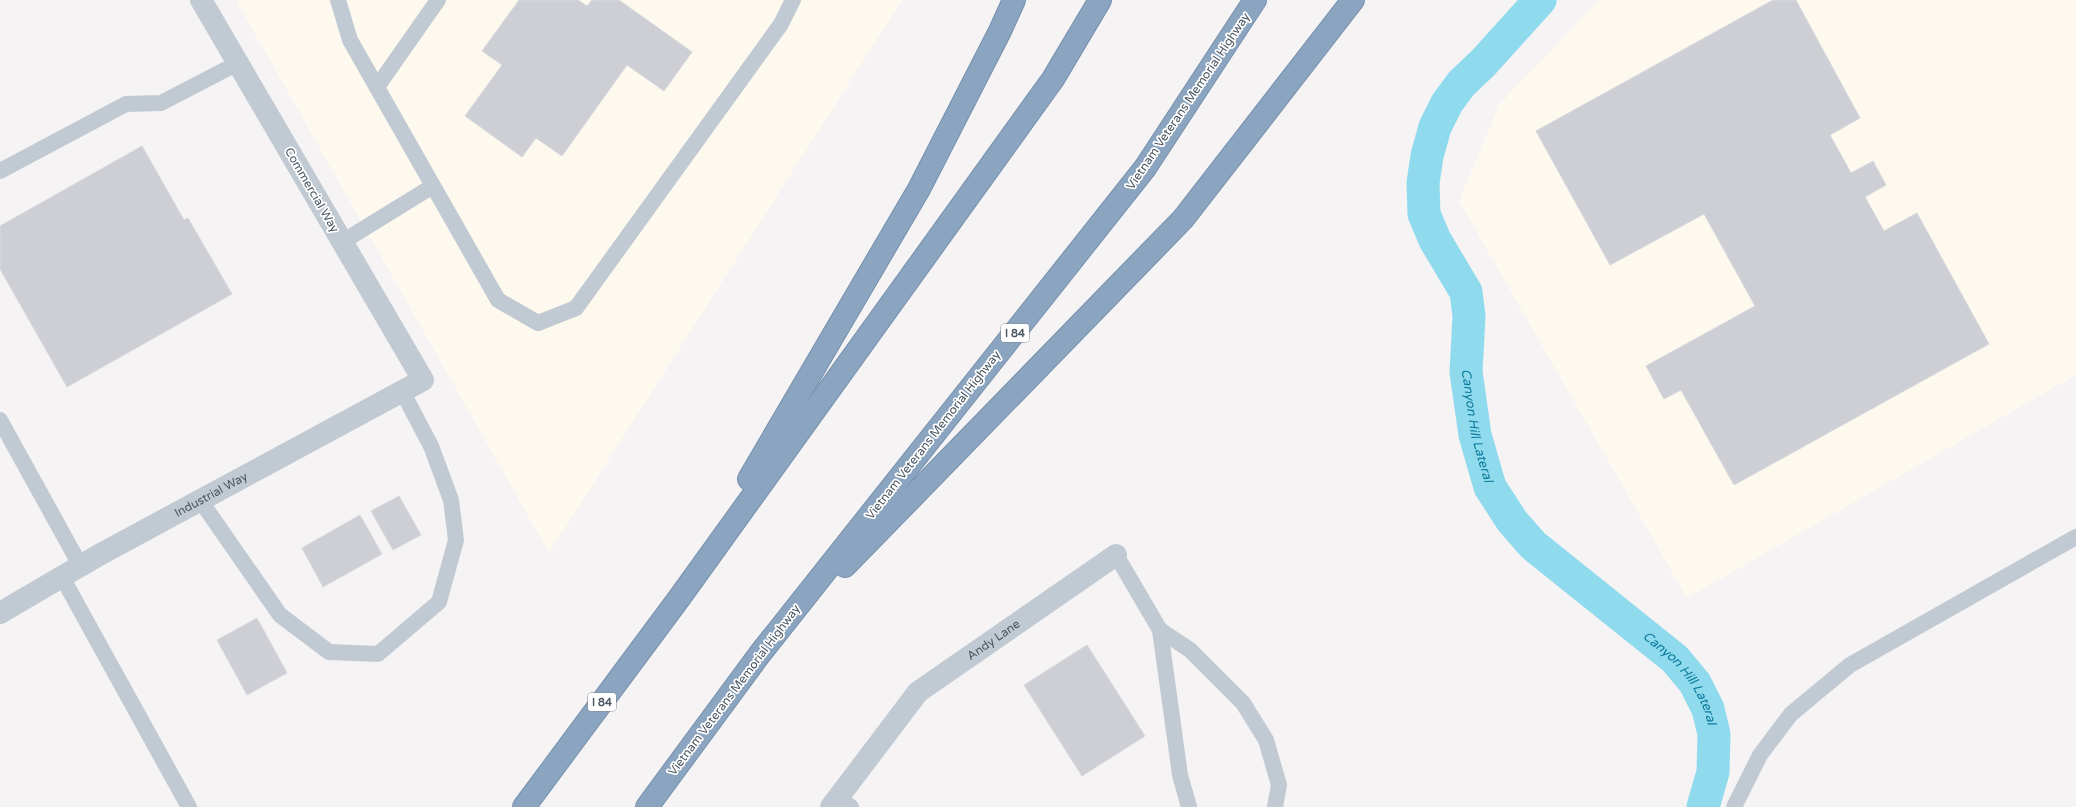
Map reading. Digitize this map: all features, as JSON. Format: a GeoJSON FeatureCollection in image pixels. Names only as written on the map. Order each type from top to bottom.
{"type":"FeatureCollection","features":[{"type":"Feature","properties":{"kind":"highway"},"geometry":{"type":"LineString","coordinates":[[680,597],[919,189],[1000,31],[1014,0]]}},
{"type":"Feature","properties":{"kind":"highway","name":"I 84"},"geometry":{"type":"LineString","coordinates":[[524,807],[680,597],[1053,79],[1100,0]]}},
{"type":"Feature","properties":{"kind":"highway","name":"Vietnam Veterans Memorial Highway"},"geometry":{"type":"LineString","coordinates":[[647,807],[759,655],[1145,168],[1255,0]]}},
{"type":"Feature","properties":{"kind":"highway"},"geometry":{"type":"LineString","coordinates":[[759,655],[1183,219],[1353,0]]}},
{"type":"Feature","properties":{"kind":"street","name":"Commercial Way"},"geometry":{"type":"LineString","coordinates":[[201,0],[423,380]]}},
{"type":"Feature","properties":{"kind":"street","name":"Industrial Way"},"geometry":{"type":"LineString","coordinates":[[0,613],[80,565],[423,380]]}},
{"type":"Feature","properties":{"kind":"street","name":"Andy Lane"},"geometry":{"type":"LineString","coordinates":[[840,804],[918,692],[1116,555]]}},
{"type":"Feature","properties":{"kind":"lane"},"geometry":{"type":"LineString","coordinates":[[338,0],[350,40],[498,300],[538,323],[576,308],[781,24],[793,0]]}},
{"type":"Feature","properties":{"kind":"lane"},"geometry":{"type":"LineString","coordinates":[[377,87],[438,0]]}},
{"type":"Feature","properties":{"kind":"lane"},"geometry":{"type":"LineString","coordinates":[[0,170],[126,104],[161,103],[238,63]]}},
{"type":"Feature","properties":{"kind":"lane"},"geometry":{"type":"LineString","coordinates":[[342,242],[433,186]]}},
{"type":"Feature","properties":{"kind":"lane"},"geometry":{"type":"LineString","coordinates":[[200,500],[280,615],[329,652],[378,654],[439,602],[456,540],[450,500],[431,446],[402,391]]}},
{"type":"Feature","properties":{"kind":"lane"},"geometry":{"type":"LineString","coordinates":[[0,420],[80,565]]}},
{"type":"Feature","properties":{"kind":"lane"},"geometry":{"type":"LineString","coordinates":[[1734,807],[1760,755],[1791,714],[1850,665],[2076,537]]}},
{"type":"Feature","properties":{"kind":"lane","name":"Andy Lane"},"geometry":{"type":"LineString","coordinates":[[1116,555],[1160,630]]}},
{"type":"Feature","properties":{"kind":"lane"},"geometry":{"type":"LineString","coordinates":[[62,577],[189,807]]}},
{"type":"Feature","properties":{"kind":"lane"},"geometry":{"type":"LineString","coordinates":[[1160,630],[1180,775],[1189,807]]}},
{"type":"Feature","properties":{"kind":"lane"},"geometry":{"type":"LineString","coordinates":[[1160,630],[1190,650],[1243,703],[1266,740],[1279,785],[1275,807]]}},
{"type":"Feature","properties":{"kind":"shaded area"},"geometry":{"type":"Polygon","coordinates":[[[239,0],[902,0],[549,553],[237,2],[239,0]]]}},
{"type":"Feature","properties":{"kind":"shaded area"},"geometry":{"type":"Polygon","coordinates":[[[1599,0],[2076,0],[2076,375],[1687,598],[1459,201],[1499,105],[1599,0]]]}},
{"type":"Feature","properties":{"kind":"building"},"geometry":{"type":"Polygon","coordinates":[[[519,0],[578,0],[587,6],[592,0],[619,0],[692,52],[664,91],[627,65],[562,156],[536,138],[522,157],[465,116],[502,65],[482,51],[519,0]]]}},
{"type":"Feature","properties":{"kind":"building"},"geometry":{"type":"Polygon","coordinates":[[[1773,0],[1796,0],[1860,118],[1830,135],[1851,173],[1873,161],[1886,185],[1865,197],[1884,231],[1917,213],[1989,344],[1734,485],[1681,390],[1664,399],[1646,366],[1755,306],[1704,214],[1610,265],[1536,131],[1773,0]]]}},
{"type":"Feature","properties":{"kind":"building"},"geometry":{"type":"Polygon","coordinates":[[[142,146],[184,220],[188,218],[232,294],[67,387],[0,269],[0,226],[142,146]]]}},
{"type":"Feature","properties":{"kind":"building"},"geometry":{"type":"Polygon","coordinates":[[[399,496],[421,535],[393,550],[371,511],[399,496]]]}},
{"type":"Feature","properties":{"kind":"building"},"geometry":{"type":"Polygon","coordinates":[[[360,515],[382,554],[323,587],[302,548],[360,515]]]}},
{"type":"Feature","properties":{"kind":"building"},"geometry":{"type":"Polygon","coordinates":[[[257,618],[287,673],[247,695],[217,640],[257,618]]]}},
{"type":"Feature","properties":{"kind":"building"},"geometry":{"type":"Polygon","coordinates":[[[1087,645],[1145,736],[1082,776],[1024,685],[1087,645]]]}},
{"type":"Feature","properties":{"kind":"waterway","name":"Canyon Hill Lateral"},"geometry":{"type":"LineString","coordinates":[[1540,0],[1484,62],[1461,84],[1447,103],[1435,127],[1427,156],[1423,183],[1424,214],[1435,240],[1466,292],[1469,316],[1466,372],[1475,435],[1490,487],[1512,521],[1533,545],[1675,659],[1695,683],[1708,709],[1714,734],[1713,772],[1703,807]]}}]}
